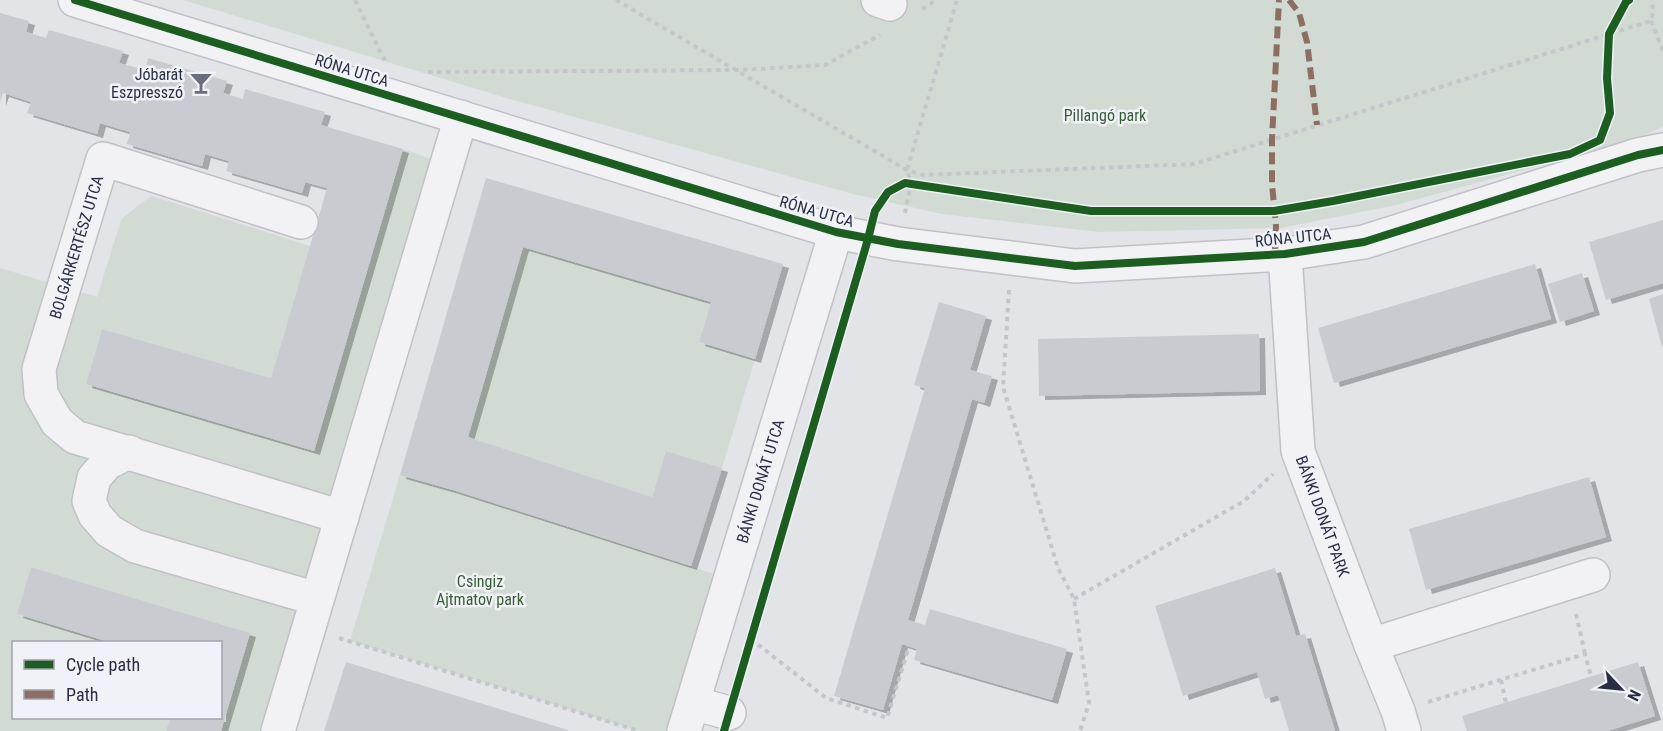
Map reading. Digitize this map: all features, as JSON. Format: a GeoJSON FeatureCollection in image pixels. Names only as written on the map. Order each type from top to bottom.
{"type":"FeatureCollection","features":[{"type":"Feature","properties":{"kind":"street","name":"RÓNA UTCA"},"geometry":{"type":"LineString","coordinates":[[75,0],[836,232],[898,244],[1075,266],[1285,254],[1364,242],[1655,148]]}},
{"type":"Feature","properties":{"kind":"street"},"geometry":{"type":"LineString","coordinates":[[278,731],[461,117]]}},
{"type":"Feature","properties":{"kind":"street","name":"BOLGÁRKERTÉSZ UTCA"},"geometry":{"type":"LineString","coordinates":[[301,222],[103,159],[39,369],[41,394],[57,422],[75,437],[342,517]]}},
{"type":"Feature","properties":{"kind":"street","name":"BÁNKI DONÁT UTCA"},"geometry":{"type":"LineString","coordinates":[[689,717],[836,232]]}},
{"type":"Feature","properties":{"kind":"street","name":"BÁNKI DONÁT PARK"},"geometry":{"type":"LineString","coordinates":[[1285,254],[1298,451],[1401,721]]}},
{"type":"Feature","properties":{"kind":"street"},"geometry":{"type":"LineString","coordinates":[[129,452],[107,463],[94,478],[89,501],[95,514],[109,531],[135,546],[313,614]]}},
{"type":"Feature","properties":{"kind":"street"},"geometry":{"type":"LineString","coordinates":[[1371,645],[1581,579]]}},
{"type":"Feature","properties":{"kind":"street"},"geometry":{"type":"LineString","coordinates":[[689,717],[729,713]]}},
{"type":"Feature","properties":{"kind":"path"},"geometry":{"type":"LineString","coordinates":[[355,0],[391,72],[398,98]]}},
{"type":"Feature","properties":{"kind":"path"},"geometry":{"type":"LineString","coordinates":[[616,0],[907,170],[923,175],[1194,164],[1651,21]]}},
{"type":"Feature","properties":{"kind":"path"},"geometry":{"type":"LineString","coordinates":[[427,72],[738,70],[825,65],[892,12],[937,0]]}},
{"type":"Feature","properties":{"kind":"path"},"geometry":{"type":"LineString","coordinates":[[898,244],[908,183],[907,170],[957,0]]}},
{"type":"Feature","properties":{"kind":"path"},"geometry":{"type":"LineString","coordinates":[[1652,0],[1651,21],[1663,51]]}},
{"type":"Feature","properties":{"kind":"path"},"geometry":{"type":"LineString","coordinates":[[1608,45],[1609,34],[1614,23]]}},
{"type":"Feature","properties":{"kind":"path"},"geometry":{"type":"LineString","coordinates":[[908,183],[922,185]]}},
{"type":"Feature","properties":{"kind":"path"},"geometry":{"type":"LineString","coordinates":[[1011,259],[1003,387],[1058,568],[1074,599],[1089,703],[1080,731]]}},
{"type":"Feature","properties":{"kind":"path"},"geometry":{"type":"LineString","coordinates":[[1074,599],[1244,501],[1298,451]]}},
{"type":"Feature","properties":{"kind":"path"},"geometry":{"type":"LineString","coordinates":[[1581,579],[1585,654],[1591,676]]}},
{"type":"Feature","properties":{"kind":"path"},"geometry":{"type":"LineString","coordinates":[[313,614],[639,731]]}},
{"type":"Feature","properties":{"kind":"path"},"geometry":{"type":"LineString","coordinates":[[748,650],[754,627]]}},
{"type":"Feature","properties":{"kind":"path"},"geometry":{"type":"LineString","coordinates":[[751,639],[826,698],[887,717],[909,646]]}},
{"type":"Feature","properties":{"kind":"path"},"geometry":{"type":"LineString","coordinates":[[1401,721],[1501,680],[1585,654]]}},
{"type":"Feature","properties":{"kind":"path"},"geometry":{"type":"LineString","coordinates":[[1501,680],[1506,703]]}},
{"type":"Feature","properties":{"kind":"green space","name":"Pillangó park"},"geometry":{"type":"Polygon","coordinates":[[[183,0],[1663,0],[1663,127],[1630,141],[1396,205],[1281,228],[1099,232],[942,214],[853,194],[503,97],[183,0]]]}},
{"type":"Feature","properties":{"kind":"green space"},"geometry":{"type":"Polygon","coordinates":[[[403,149],[447,165],[278,731],[221,731],[250,633],[31,567],[17,614],[106,641],[12,641],[12,719],[170,719],[166,731],[0,731],[0,268],[97,297],[121,220],[152,196],[310,246],[271,378],[102,329],[86,384],[314,451],[403,149]]]}},
{"type":"Feature","properties":{"kind":"green space"},"geometry":{"type":"Polygon","coordinates":[[[523,247],[711,302],[699,342],[755,359],[722,468],[666,451],[652,497],[468,437],[523,247]]]}},
{"type":"Feature","properties":{"kind":"green space","name":"Csingiz Ajtmatov park"},"geometry":{"type":"Polygon","coordinates":[[[400,475],[714,574],[667,731],[639,731],[350,641],[400,475]]]}},
{"type":"Feature","properties":{"kind":"building"},"geometry":{"type":"Polygon","coordinates":[[[0,13],[29,21],[26,32],[46,38],[49,30],[123,51],[119,63],[145,70],[148,58],[227,81],[223,93],[243,99],[245,89],[325,112],[321,125],[403,149],[314,451],[86,384],[102,329],[271,378],[327,188],[305,182],[302,193],[226,171],[229,161],[205,154],[202,166],[127,144],[130,132],[100,123],[97,134],[27,113],[31,102],[3,93],[0,102],[0,13]]]}},
{"type":"Feature","properties":{"kind":"building"},"geometry":{"type":"Polygon","coordinates":[[[486,178],[783,264],[755,359],[699,342],[711,302],[523,247],[468,437],[652,497],[666,451],[722,468],[691,566],[400,475],[486,178]]]}},
{"type":"Feature","properties":{"kind":"building"},"geometry":{"type":"Polygon","coordinates":[[[1663,220],[1663,283],[1606,300],[1589,242],[1663,220]]]}},
{"type":"Feature","properties":{"kind":"building"},"geometry":{"type":"Polygon","coordinates":[[[1535,264],[1551,319],[1334,383],[1318,328],[1535,264]]]}},
{"type":"Feature","properties":{"kind":"building"},"geometry":{"type":"Polygon","coordinates":[[[1582,273],[1594,311],[1560,322],[1548,284],[1582,273]]]}},
{"type":"Feature","properties":{"kind":"building"},"geometry":{"type":"Polygon","coordinates":[[[1663,294],[1663,346],[1662,347],[1649,299],[1663,294]]]}},
{"type":"Feature","properties":{"kind":"building"},"geometry":{"type":"Polygon","coordinates":[[[939,302],[986,316],[970,370],[992,376],[984,403],[972,399],[908,620],[925,625],[930,609],[1067,649],[1052,700],[914,660],[917,649],[902,644],[883,710],[834,696],[925,388],[914,385],[939,302]]]}},
{"type":"Feature","properties":{"kind":"building"},"geometry":{"type":"Polygon","coordinates":[[[1259,334],[1260,391],[1039,396],[1038,339],[1259,334]]]}},
{"type":"Feature","properties":{"kind":"building"},"geometry":{"type":"Polygon","coordinates":[[[1589,477],[1606,537],[1426,590],[1409,529],[1589,477]]]}},
{"type":"Feature","properties":{"kind":"building"},"geometry":{"type":"Polygon","coordinates":[[[31,567],[250,633],[221,731],[166,731],[170,719],[222,719],[222,641],[106,641],[17,614],[31,567]]]}},
{"type":"Feature","properties":{"kind":"building"},"geometry":{"type":"Polygon","coordinates":[[[1275,568],[1296,636],[1305,634],[1335,731],[1289,731],[1278,695],[1265,699],[1257,672],[1183,696],[1155,606],[1275,568]]]}},
{"type":"Feature","properties":{"kind":"building"},"geometry":{"type":"Polygon","coordinates":[[[346,662],[568,730],[568,731],[324,731],[346,662]]]}},
{"type":"Feature","properties":{"kind":"building"},"geometry":{"type":"Polygon","coordinates":[[[1638,662],[1655,716],[1607,731],[1467,731],[1462,716],[1638,662]]]}},
{"type":"Feature","properties":{"kind":"marked path"},"geometry":{"type":"LineString","coordinates":[[1275,254],[1272,140],[1279,0]]}},
{"type":"Feature","properties":{"kind":"marked path"},"geometry":{"type":"LineString","coordinates":[[1289,0],[1299,13],[1307,42],[1317,125]]}},
{"type":"Feature","properties":{"kind":"cycle path"},"geometry":{"type":"LineString","coordinates":[[75,0],[836,232],[898,244],[1075,266],[1285,254],[1364,242],[1638,155],[1663,150]]}},
{"type":"Feature","properties":{"kind":"cycle path"},"geometry":{"type":"LineString","coordinates":[[724,731],[875,211],[888,192],[905,183],[1091,211],[1274,211],[1570,154],[1600,140],[1610,113],[1607,78],[1609,34],[1629,0]]}},
{"type":"Feature","properties":{"kind":"place","name":"Jóbarát Eszpresszó"},"geometry":{"type":"Point","coordinates":[201,83]}}]}
